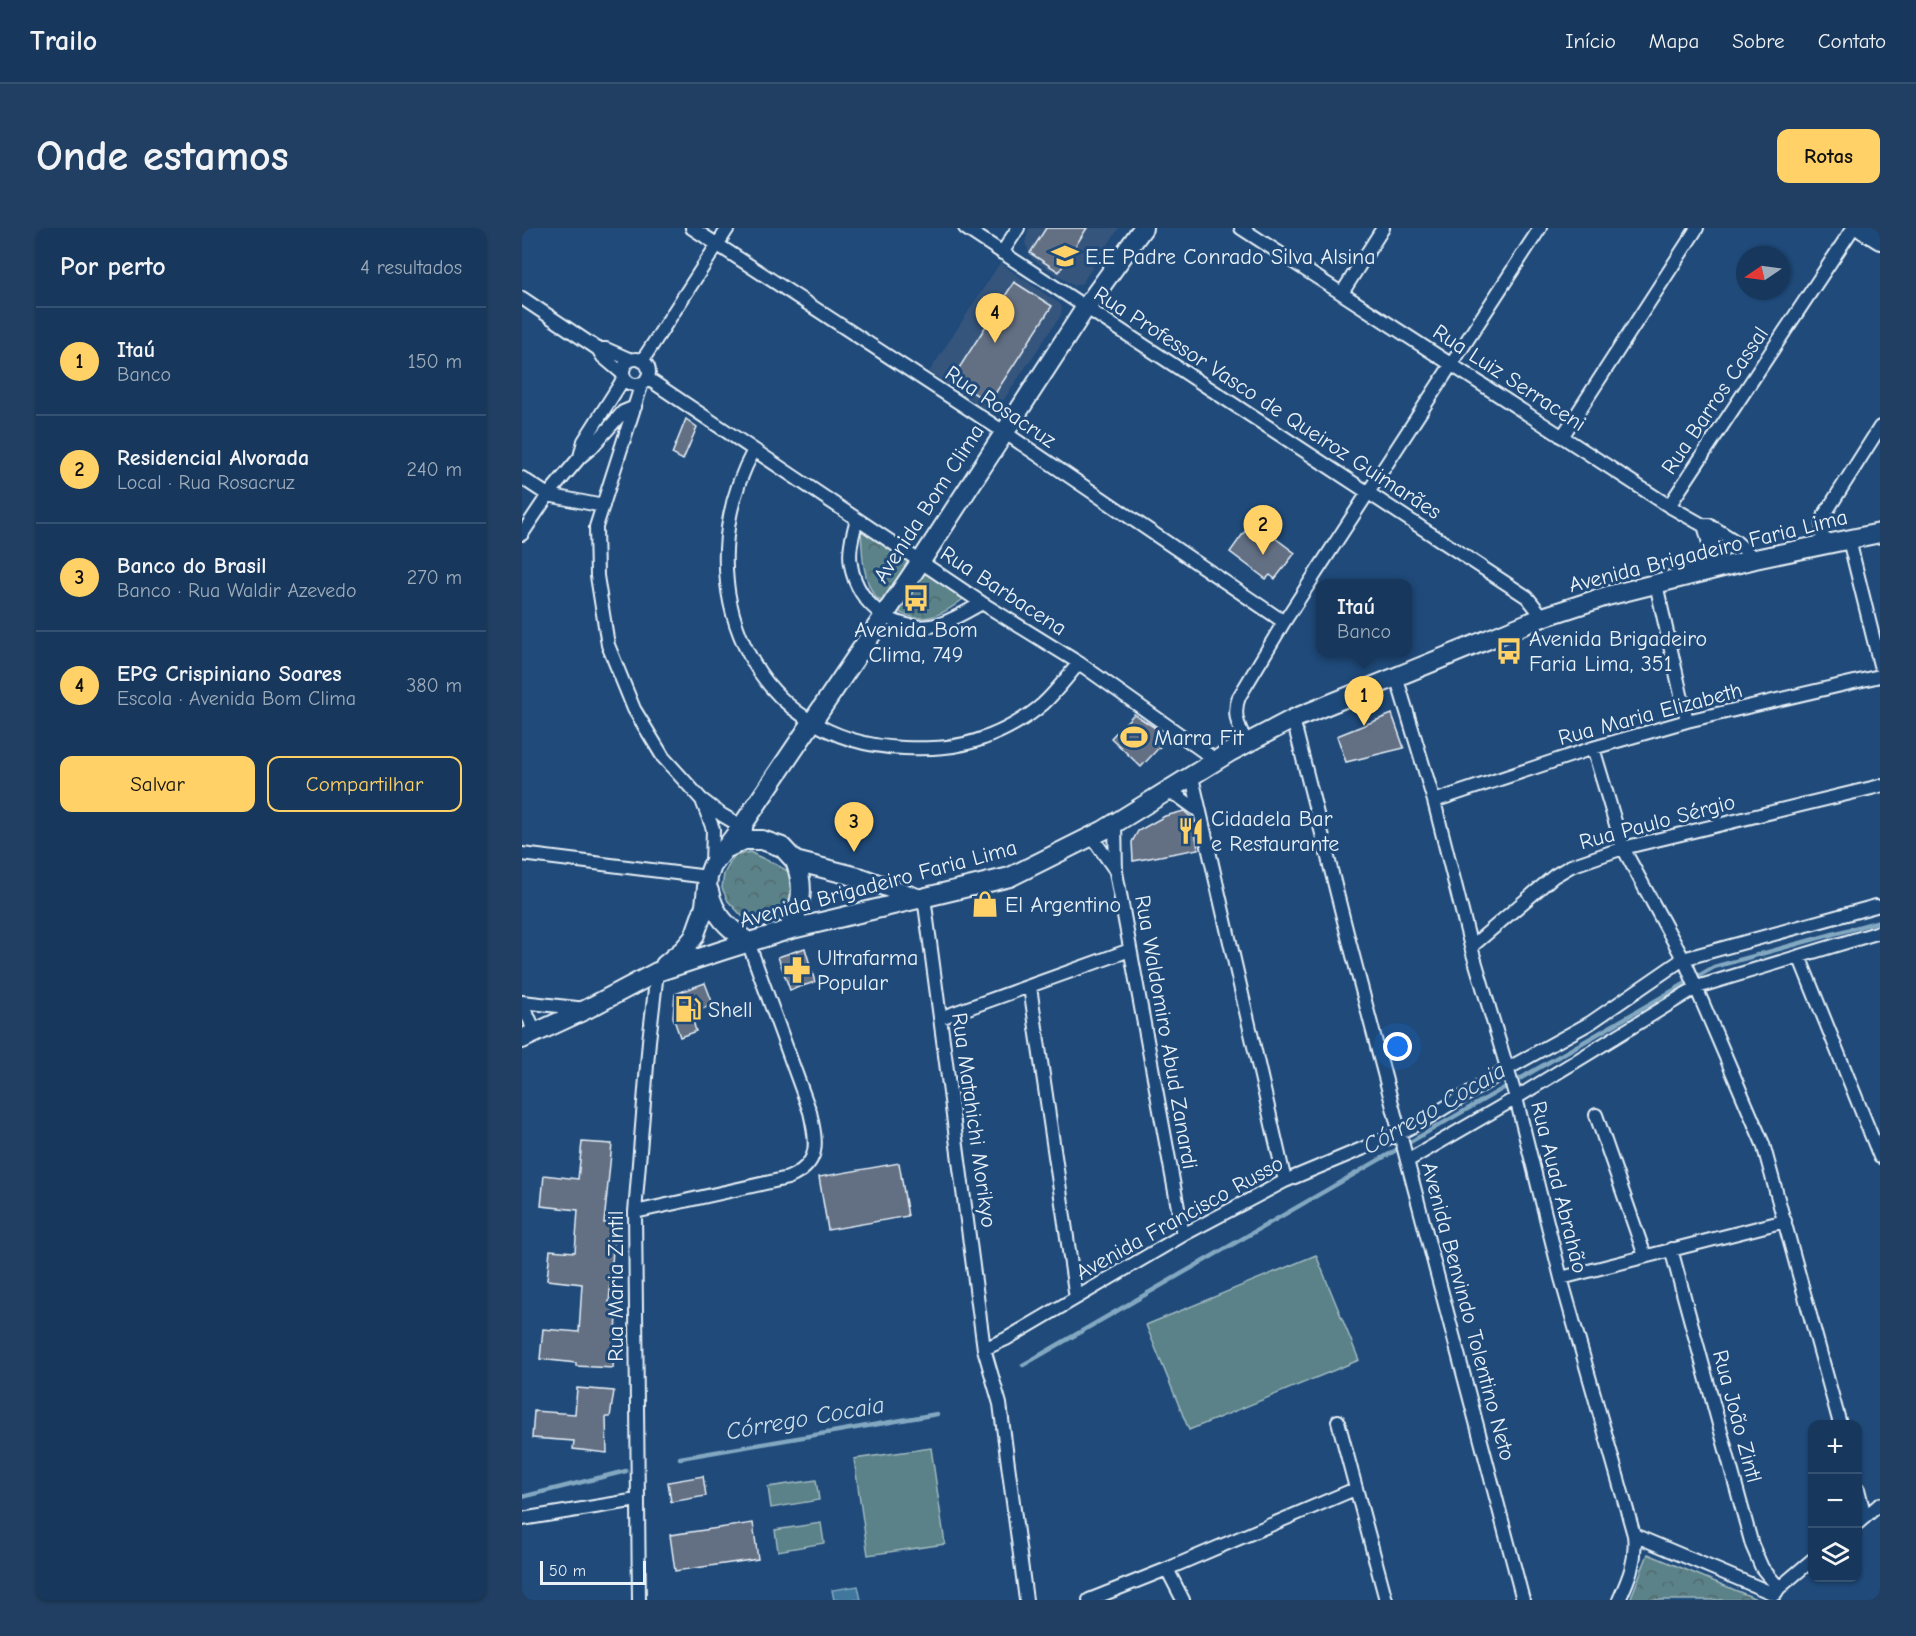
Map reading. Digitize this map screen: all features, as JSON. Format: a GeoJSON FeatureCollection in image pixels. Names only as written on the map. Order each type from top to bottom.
{"type":"FeatureCollection","features":[{"type":"Feature","properties":{"kind":"main road","name":"Avenida Bom Clima"},"geometry":{"type":"LineString","coordinates":[[657,972],[683,950],[694,937],[700,922],[709,877],[726,849],[921,561],[1086,307],[1143,228]]}},
{"type":"Feature","properties":{"kind":"main road"},"geometry":{"type":"LineString","coordinates":[[1861,228],[1880,240]]}},
{"type":"Feature","properties":{"kind":"main road"},"geometry":{"type":"LineString","coordinates":[[1708,528],[1714,548],[1711,570]]}},
{"type":"Feature","properties":{"kind":"main road","name":"Avenida Brigadeiro Faria Lima"},"geometry":{"type":"LineString","coordinates":[[528,1036],[587,1009],[657,972],[788,930],[1010,877],[1092,837],[1217,761],[1293,719],[1543,618],[1607,596],[1755,559],[1880,533]]}},
{"type":"Feature","properties":{"kind":"main road"},"geometry":{"type":"LineString","coordinates":[[755,806],[756,826],[762,840]]}},
{"type":"Feature","properties":{"kind":"main road"},"geometry":{"type":"LineString","coordinates":[[726,849],[744,840],[762,840],[782,847],[795,861],[802,889],[801,904],[788,930]]}},
{"type":"Feature","properties":{"kind":"main road"},"geometry":{"type":"LineString","coordinates":[[795,861],[862,878],[922,898]]}},
{"type":"Feature","properties":{"kind":"main road"},"geometry":{"type":"LineString","coordinates":[[709,877],[711,901],[717,914],[726,926],[748,942]]}},
{"type":"Feature","properties":{"kind":"street","name":"Rua Rosacruz"},"geometry":{"type":"LineString","coordinates":[[692,228],[1004,432],[1284,622]]}},
{"type":"Feature","properties":{"kind":"street"},"geometry":{"type":"LineString","coordinates":[[579,457],[584,441],[623,376],[624,366],[636,361],[728,228]]}},
{"type":"Feature","properties":{"kind":"street","name":"Rua Professor Vasco de Queiroz Guimarães"},"geometry":{"type":"LineString","coordinates":[[965,228],[1527,597],[1543,618]]}},
{"type":"Feature","properties":{"kind":"street"},"geometry":{"type":"LineString","coordinates":[[1002,253],[1018,228]]}},
{"type":"Feature","properties":{"kind":"street","name":"Rua Luiz Serraceni"},"geometry":{"type":"LineString","coordinates":[[1241,228],[1669,506],[1735,541],[1755,559]]}},
{"type":"Feature","properties":{"kind":"street"},"geometry":{"type":"LineString","coordinates":[[1342,293],[1383,228]]}},
{"type":"Feature","properties":{"kind":"street"},"geometry":{"type":"LineString","coordinates":[[1247,744],[1236,721],[1235,706],[1239,697],[1284,622],[1540,228]]}},
{"type":"Feature","properties":{"kind":"street"},"geometry":{"type":"LineString","coordinates":[[1562,437],[1697,228]]}},
{"type":"Feature","properties":{"kind":"street","name":"Rua Barros Cassal"},"geometry":{"type":"LineString","coordinates":[[1669,506],[1853,228]]}},
{"type":"Feature","properties":{"kind":"street"},"geometry":{"type":"LineString","coordinates":[[522,298],[598,349],[603,357],[634,385],[645,380]]}},
{"type":"Feature","properties":{"kind":"street"},"geometry":{"type":"LineString","coordinates":[[598,349],[606,349],[648,368],[596,527],[597,576],[608,645],[634,709],[663,757],[701,799],[762,840]]}},
{"type":"Feature","properties":{"kind":"street","name":"Rua Barbacena"},"geometry":{"type":"LineString","coordinates":[[645,380],[754,450],[981,603],[1079,663],[1217,761]]}},
{"type":"Feature","properties":{"kind":"street"},"geometry":{"type":"LineString","coordinates":[[522,534],[548,495],[579,457],[592,447],[623,412],[635,407]]}},
{"type":"Feature","properties":{"kind":"street"},"geometry":{"type":"LineString","coordinates":[[1822,545],[1825,514],[1880,428]]}},
{"type":"Feature","properties":{"kind":"street"},"geometry":{"type":"LineString","coordinates":[[754,450],[744,469],[728,520],[724,550],[730,606],[739,634],[752,661],[773,689],[812,722],[854,741],[882,747],[947,748],[984,738],[1021,719],[1043,704],[1079,663]]}},
{"type":"Feature","properties":{"kind":"street"},"geometry":{"type":"LineString","coordinates":[[522,477],[548,495],[603,506]]}},
{"type":"Feature","properties":{"kind":"street"},"geometry":{"type":"LineString","coordinates":[[857,519],[851,544],[850,564],[863,598],[883,616],[908,625],[938,624],[958,617],[981,603]]}},
{"type":"Feature","properties":{"kind":"street"},"geometry":{"type":"LineString","coordinates":[[1849,540],[1880,665]]}},
{"type":"Feature","properties":{"kind":"street"},"geometry":{"type":"LineString","coordinates":[[1656,584],[1688,721]]}},
{"type":"Feature","properties":{"kind":"street","name":"Rua Auad Abrahão"},"geometry":{"type":"LineString","coordinates":[[1396,676],[1434,801],[1471,947],[1515,1095],[1561,1278],[1634,1535],[1634,1565],[1619,1600]]}},
{"type":"Feature","properties":{"kind":"street","name":"Rua Maria Elizabeth"},"geometry":{"type":"LineString","coordinates":[[1434,801],[1593,748],[1688,721],[1880,676]]}},
{"type":"Feature","properties":{"kind":"street","name":"Avenida Benvindo Tolentino Neto"},"geometry":{"type":"LineString","coordinates":[[1293,719],[1347,933],[1523,1600]]}},
{"type":"Feature","properties":{"kind":"street"},"geometry":{"type":"LineString","coordinates":[[1593,748],[1623,848],[1695,983],[1763,1144],[1839,1420]]}},
{"type":"Feature","properties":{"kind":"street"},"geometry":{"type":"LineString","coordinates":[[1192,777],[1285,1181]]}},
{"type":"Feature","properties":{"kind":"street","name":"Rua Paulo Sérgio"},"geometry":{"type":"LineString","coordinates":[[1471,947],[1562,870],[1623,848],[1880,786]]}},
{"type":"Feature","properties":{"kind":"street"},"geometry":{"type":"LineString","coordinates":[[1167,792],[1179,796],[1200,812]]}},
{"type":"Feature","properties":{"kind":"street"},"geometry":{"type":"LineString","coordinates":[[522,854],[709,877],[713,829],[701,799]]}},
{"type":"Feature","properties":{"kind":"street","name":"Rua Waldomiro Abud Zanardi"},"geometry":{"type":"LineString","coordinates":[[1115,823],[1116,873],[1184,1235]]}},
{"type":"Feature","properties":{"kind":"street","name":"Rua Waldomiro Abud Zanardi"},"geometry":{"type":"LineString","coordinates":[[1092,837],[1116,873]]}},
{"type":"Feature","properties":{"kind":"street","name":"Rua Matahichi Morikyo"},"geometry":{"type":"LineString","coordinates":[[922,898],[984,1349],[1000,1404],[1026,1600]]}},
{"type":"Feature","properties":{"kind":"street","name":"Avenida Francisco Russo"},"geometry":{"type":"LineString","coordinates":[[984,1349],[1006,1339],[1184,1235],[1285,1181],[1401,1136],[1509,1073],[1685,962],[1876,906]]}},
{"type":"Feature","properties":{"kind":"street"},"geometry":{"type":"LineString","coordinates":[[1407,1159],[1695,983],[1880,932]]}},
{"type":"Feature","properties":{"kind":"street"},"geometry":{"type":"LineString","coordinates":[[635,1212],[788,1178],[807,1167],[813,1158],[815,1138],[810,1112],[748,942]]}},
{"type":"Feature","properties":{"kind":"street"},"geometry":{"type":"LineString","coordinates":[[940,1018],[1130,950]]}},
{"type":"Feature","properties":{"kind":"street"},"geometry":{"type":"LineString","coordinates":[[1799,956],[1880,1157]]}},
{"type":"Feature","properties":{"kind":"street","name":"Rua Maria Zintil"},"geometry":{"type":"LineString","coordinates":[[639,1600],[635,1212],[657,972]]}},
{"type":"Feature","properties":{"kind":"street"},"geometry":{"type":"LineString","coordinates":[[1030,987],[1076,1298]]}},
{"type":"Feature","properties":{"kind":"street"},"geometry":{"type":"LineString","coordinates":[[522,1005],[587,1009]]}},
{"type":"Feature","properties":{"kind":"street"},"geometry":{"type":"LineString","coordinates":[[522,1005],[530,1020],[528,1036]]}},
{"type":"Feature","properties":{"kind":"street"},"geometry":{"type":"LineString","coordinates":[[1596,1114],[1645,1256]]}},
{"type":"Feature","properties":{"kind":"street"},"geometry":{"type":"LineString","coordinates":[[1561,1278],[1785,1221]]}},
{"type":"Feature","properties":{"kind":"street","name":"Rua João Zintl"},"geometry":{"type":"LineString","coordinates":[[1671,1249],[1752,1545],[1775,1594]]}},
{"type":"Feature","properties":{"kind":"street"},"geometry":{"type":"LineString","coordinates":[[1338,1421],[1386,1600]]}},
{"type":"Feature","properties":{"kind":"street"},"geometry":{"type":"LineString","coordinates":[[1089,1600],[1355,1489]]}},
{"type":"Feature","properties":{"kind":"street"},"geometry":{"type":"LineString","coordinates":[[522,1519],[637,1500]]}},
{"type":"Feature","properties":{"kind":"street"},"geometry":{"type":"LineString","coordinates":[[1862,1519],[1880,1504]]}},
{"type":"Feature","properties":{"kind":"street"},"geometry":{"type":"LineString","coordinates":[[1634,1535],[1775,1594],[1808,1564]]}},
{"type":"Feature","properties":{"kind":"street"},"geometry":{"type":"LineString","coordinates":[[1167,1569],[1183,1600]]}},
{"type":"Feature","properties":{"kind":"shaded area","name":"E.E Padre Conrado Silva Alsina"},"geometry":{"type":"Polygon","coordinates":[[[1029,228],[1119,228],[1082,283],[1074,286],[1032,259],[1025,243],[1029,228]]]}},
{"type":"Feature","properties":{"kind":"shaded area"},"geometry":{"type":"Polygon","coordinates":[[[1000,263],[1060,304],[1062,308],[1061,315],[998,408],[992,410],[985,409],[929,372],[1000,263]]]}},
{"type":"Feature","properties":{"kind":"shaded area"},"geometry":{"type":"Polygon","coordinates":[[[858,1586],[861,1600],[834,1600],[832,1590],[858,1586]]]}},
{"type":"Feature","properties":{"kind":"green space"},"geometry":{"type":"Polygon","coordinates":[[[861,529],[963,599],[944,612],[926,618],[907,616],[880,600],[871,590],[865,574],[861,529]]]}},
{"type":"Feature","properties":{"kind":"green space"},"geometry":{"type":"Polygon","coordinates":[[[750,852],[794,876],[795,897],[782,920],[769,924],[743,917],[728,901],[722,888],[724,874],[734,856],[750,852]]]}},
{"type":"Feature","properties":{"kind":"green space"},"geometry":{"type":"Polygon","coordinates":[[[1316,1255],[1359,1360],[1189,1430],[1146,1325],[1316,1255]]]}},
{"type":"Feature","properties":{"kind":"green space"},"geometry":{"type":"Polygon","coordinates":[[[931,1448],[945,1544],[868,1555],[854,1459],[931,1448]]]}},
{"type":"Feature","properties":{"kind":"green space"},"geometry":{"type":"Polygon","coordinates":[[[816,1480],[819,1500],[771,1508],[768,1487],[816,1480]]]}},
{"type":"Feature","properties":{"kind":"green space"},"geometry":{"type":"Polygon","coordinates":[[[821,1523],[824,1543],[778,1551],[775,1530],[821,1523]]]}},
{"type":"Feature","properties":{"kind":"green space"},"geometry":{"type":"Polygon","coordinates":[[[1648,1554],[1759,1600],[1630,1600],[1648,1554]]]}},
{"type":"Feature","properties":{"kind":"building"},"geometry":{"type":"Polygon","coordinates":[[[1046,228],[1087,228],[1059,272],[1030,253],[1046,228]]]}},
{"type":"Feature","properties":{"kind":"building"},"geometry":{"type":"Polygon","coordinates":[[[1014,282],[1052,306],[989,403],[952,379],[1014,282]]]}},
{"type":"Feature","properties":{"kind":"building"},"geometry":{"type":"Polygon","coordinates":[[[686,419],[697,427],[683,460],[672,454],[686,419]]]}},
{"type":"Feature","properties":{"kind":"building"},"geometry":{"type":"Polygon","coordinates":[[[1245,531],[1260,542],[1267,532],[1295,553],[1275,579],[1270,575],[1266,579],[1230,552],[1245,531]]]}},
{"type":"Feature","properties":{"kind":"building"},"geometry":{"type":"Polygon","coordinates":[[[1134,714],[1169,737],[1141,767],[1111,738],[1134,714]]]}},
{"type":"Feature","properties":{"kind":"building"},"geometry":{"type":"Polygon","coordinates":[[[1392,714],[1404,748],[1346,762],[1337,736],[1392,714]]]}},
{"type":"Feature","properties":{"kind":"building"},"geometry":{"type":"Polygon","coordinates":[[[1184,811],[1193,819],[1198,849],[1133,861],[1132,842],[1138,831],[1165,816],[1184,811]]]}},
{"type":"Feature","properties":{"kind":"building","name":"Ultrafarma Popular"},"geometry":{"type":"Polygon","coordinates":[[[805,948],[815,982],[790,990],[778,957],[805,948]]]}},
{"type":"Feature","properties":{"kind":"building","name":"Shell"},"geometry":{"type":"Polygon","coordinates":[[[705,983],[713,1004],[691,1014],[696,1031],[680,1037],[673,1017],[675,994],[705,983]]]}},
{"type":"Feature","properties":{"kind":"building"},"geometry":{"type":"Polygon","coordinates":[[[582,1142],[612,1144],[604,1223],[615,1223],[609,1304],[618,1305],[613,1368],[576,1366],[576,1363],[540,1359],[543,1329],[579,1332],[582,1284],[547,1280],[550,1250],[575,1252],[578,1210],[541,1206],[544,1175],[578,1179],[582,1142]]]}},
{"type":"Feature","properties":{"kind":"building"},"geometry":{"type":"Polygon","coordinates":[[[899,1163],[908,1216],[828,1230],[819,1177],[899,1163]]]}},
{"type":"Feature","properties":{"kind":"building"},"geometry":{"type":"Polygon","coordinates":[[[577,1388],[614,1391],[610,1417],[606,1417],[607,1453],[573,1449],[574,1441],[532,1438],[534,1411],[575,1414],[577,1388]]]}},
{"type":"Feature","properties":{"kind":"building"},"geometry":{"type":"Polygon","coordinates":[[[703,1476],[706,1496],[671,1502],[668,1482],[703,1476]]]}},
{"type":"Feature","properties":{"kind":"building"},"geometry":{"type":"Polygon","coordinates":[[[753,1523],[758,1559],[675,1571],[670,1535],[753,1523]]]}},
{"type":"Feature","properties":{"kind":"waterway","name":"Córrego Cocaia"},"geometry":{"type":"LineString","coordinates":[[1023,1365],[1714,967],[1880,921]]}},
{"type":"Feature","properties":{"kind":"waterway","name":"Córrego Cocaia"},"geometry":{"type":"LineString","coordinates":[[680,1458],[937,1414]]}},
{"type":"Feature","properties":{"kind":"waterway"},"geometry":{"type":"LineString","coordinates":[[522,1497],[626,1471]]}},
{"type":"Feature","properties":{"kind":"place","name":"E.E Padre Conrado Silva Alsina"},"geometry":{"type":"Point","coordinates":[1065,256]}},
{"type":"Feature","properties":{"kind":"place","name":"EPG Crispiniano Soares"},"geometry":{"type":"Point","coordinates":[995,343]}},
{"type":"Feature","properties":{"kind":"place","name":"Residencial Alvorada"},"geometry":{"type":"Point","coordinates":[1263,555]}},
{"type":"Feature","properties":{"kind":"place","name":"Avenida Bom Clima, 749"},"geometry":{"type":"Point","coordinates":[916,598]}},
{"type":"Feature","properties":{"kind":"place","name":"Avenida Brigadeiro Faria Lima, 351"},"geometry":{"type":"Point","coordinates":[1509,651]}},
{"type":"Feature","properties":{"kind":"place","name":"Itaú"},"geometry":{"type":"Point","coordinates":[1364,726]}},
{"type":"Feature","properties":{"kind":"place","name":"Marra Fit"},"geometry":{"type":"Point","coordinates":[1134,737]}},
{"type":"Feature","properties":{"kind":"place","name":"Cidadela Bar e Restaurante"},"geometry":{"type":"Point","coordinates":[1191,831]}},
{"type":"Feature","properties":{"kind":"place","name":"Banco do Brasil"},"geometry":{"type":"Point","coordinates":[854,852]}},
{"type":"Feature","properties":{"kind":"place","name":"El Argentino"},"geometry":{"type":"Point","coordinates":[985,904]}},
{"type":"Feature","properties":{"kind":"place","name":"Ultrafarma Popular"},"geometry":{"type":"Point","coordinates":[797,970]}},
{"type":"Feature","properties":{"kind":"place","name":"Shell"},"geometry":{"type":"Point","coordinates":[688,1009]}}]}
